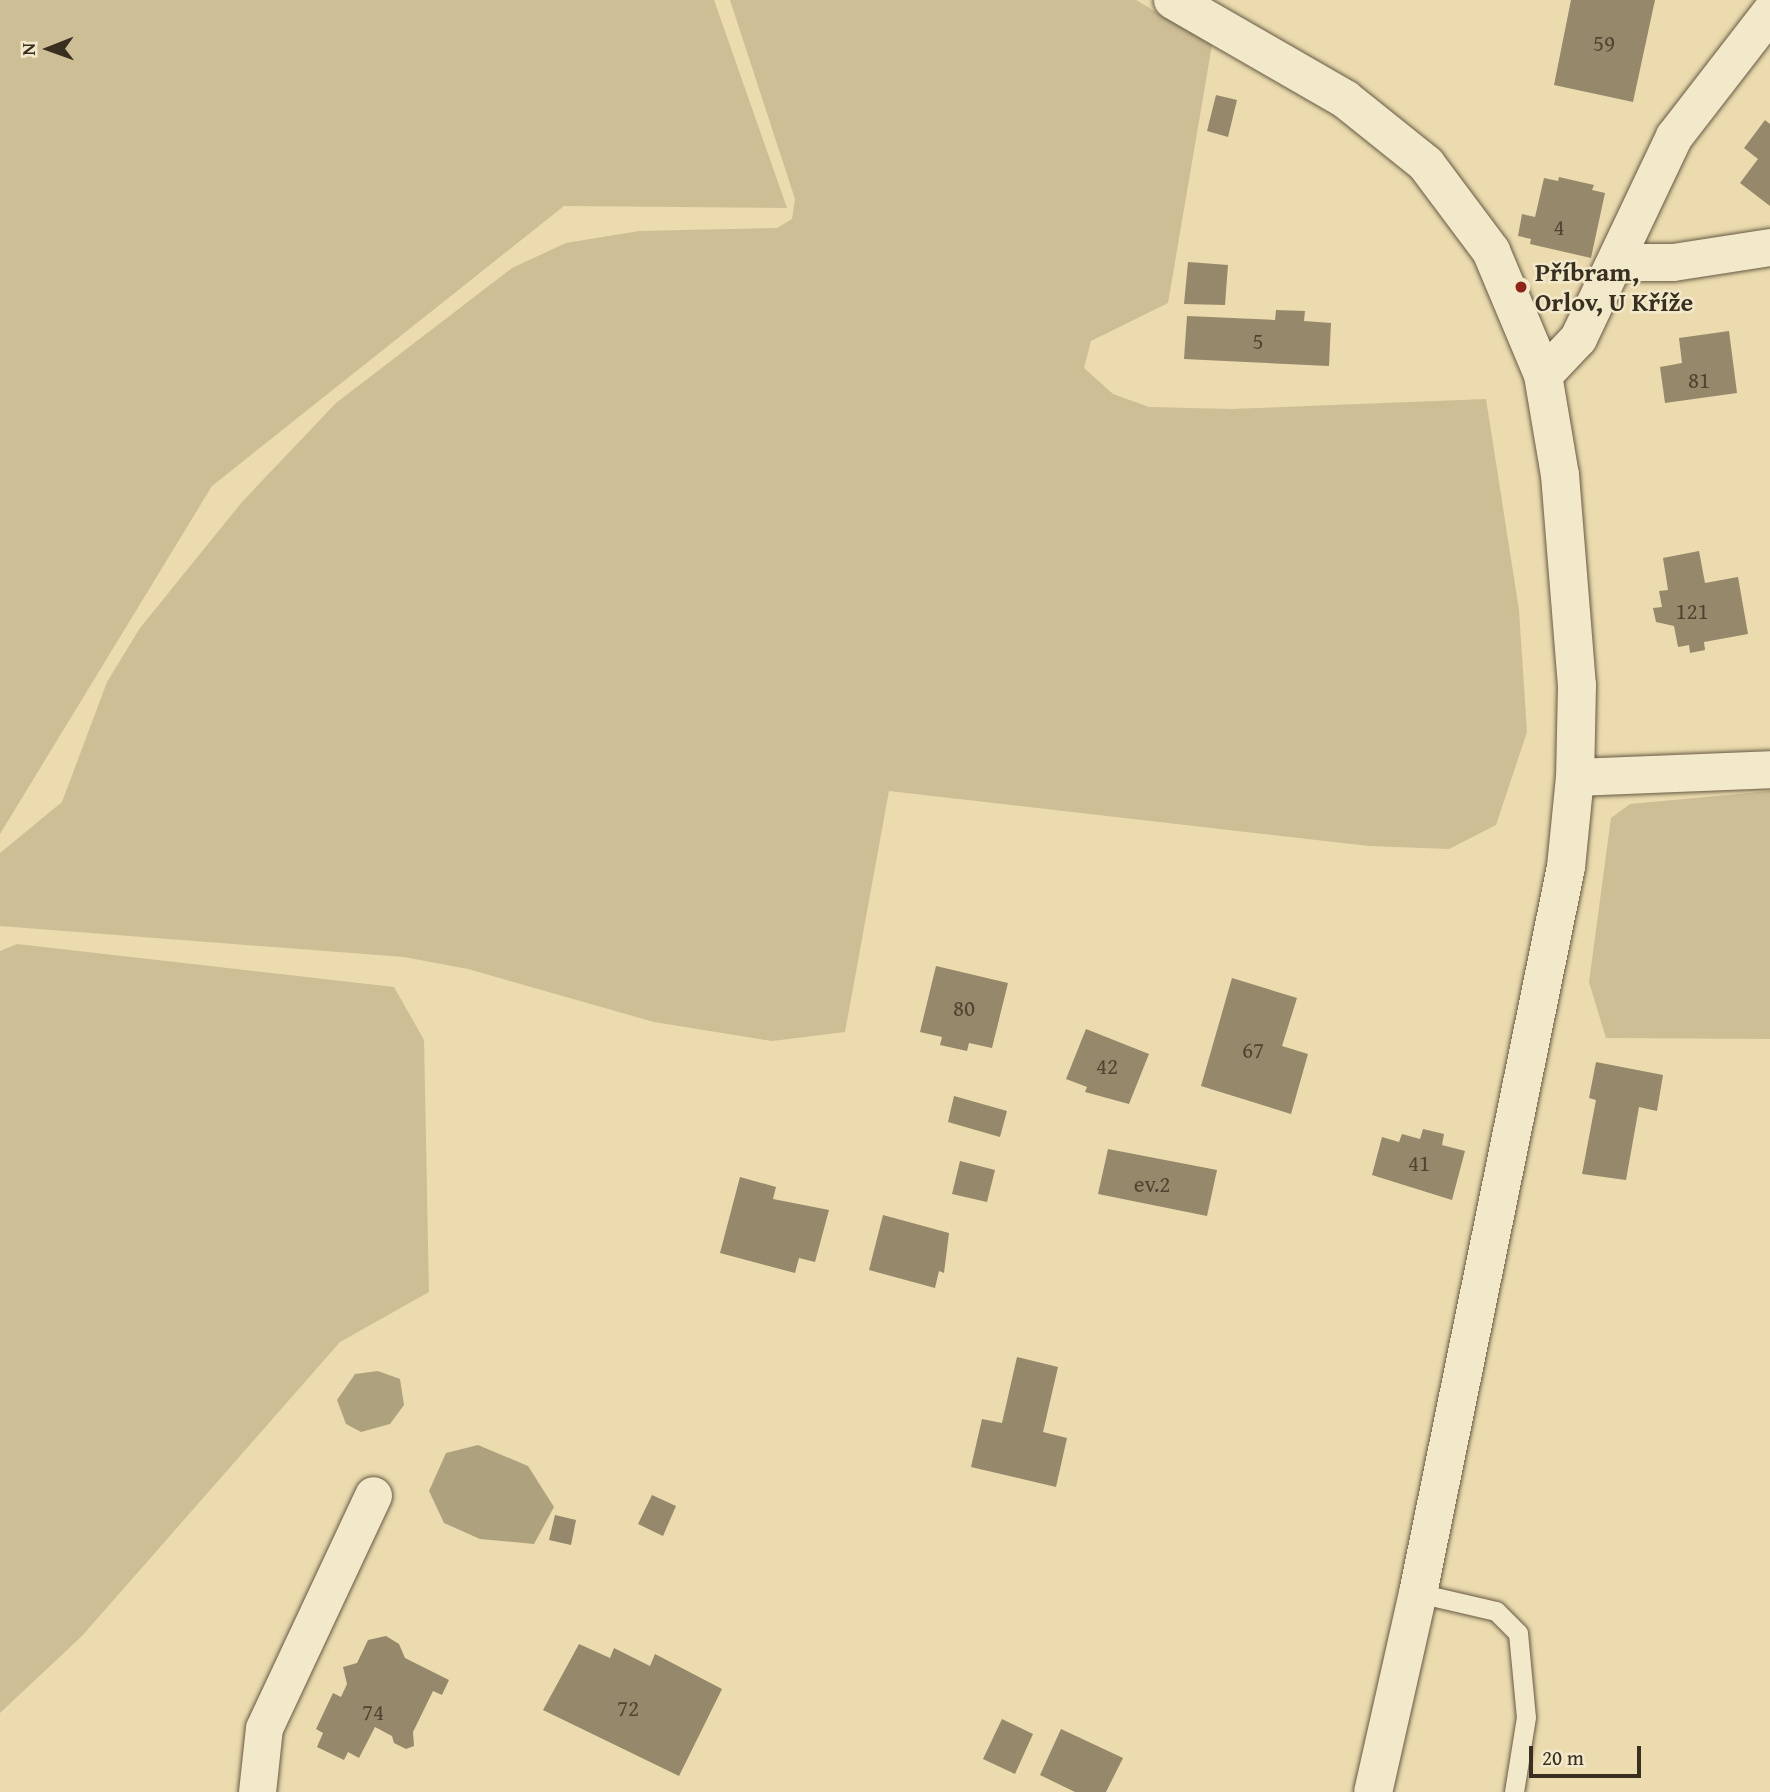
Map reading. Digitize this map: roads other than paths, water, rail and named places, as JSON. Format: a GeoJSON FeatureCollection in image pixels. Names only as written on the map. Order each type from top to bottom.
{"type":"FeatureCollection","features":[{"type":"Feature","properties":{"kind":"street"},"geometry":{"type":"LineString","coordinates":[[1173,0],[1345,99],[1426,164],[1491,251],[1542,375],[1560,475],[1577,685],[1575,778],[1566,867],[1418,1594],[1373,1792]]}},
{"type":"Feature","properties":{"kind":"street"},"geometry":{"type":"LineString","coordinates":[[1542,375],[1578,338],[1674,136],[1770,12]]}},
{"type":"Feature","properties":{"kind":"street"},"geometry":{"type":"LineString","coordinates":[[1615,262],[1673,261],[1770,247]]}},
{"type":"Feature","properties":{"kind":"street"},"geometry":{"type":"LineString","coordinates":[[1575,778],[1770,769]]}},
{"type":"Feature","properties":{"kind":"street"},"geometry":{"type":"LineString","coordinates":[[257,1792],[264,1728],[373,1495]]}},
{"type":"Feature","properties":{"kind":"lane"},"geometry":{"type":"LineString","coordinates":[[1418,1594],[1496,1611],[1518,1633],[1526,1717],[1514,1792]]}},
{"type":"Feature","properties":{"kind":"place","name":"Příbram, Orlov, U Kříže"},"geometry":{"type":"Point","coordinates":[1521,287]}}]}
